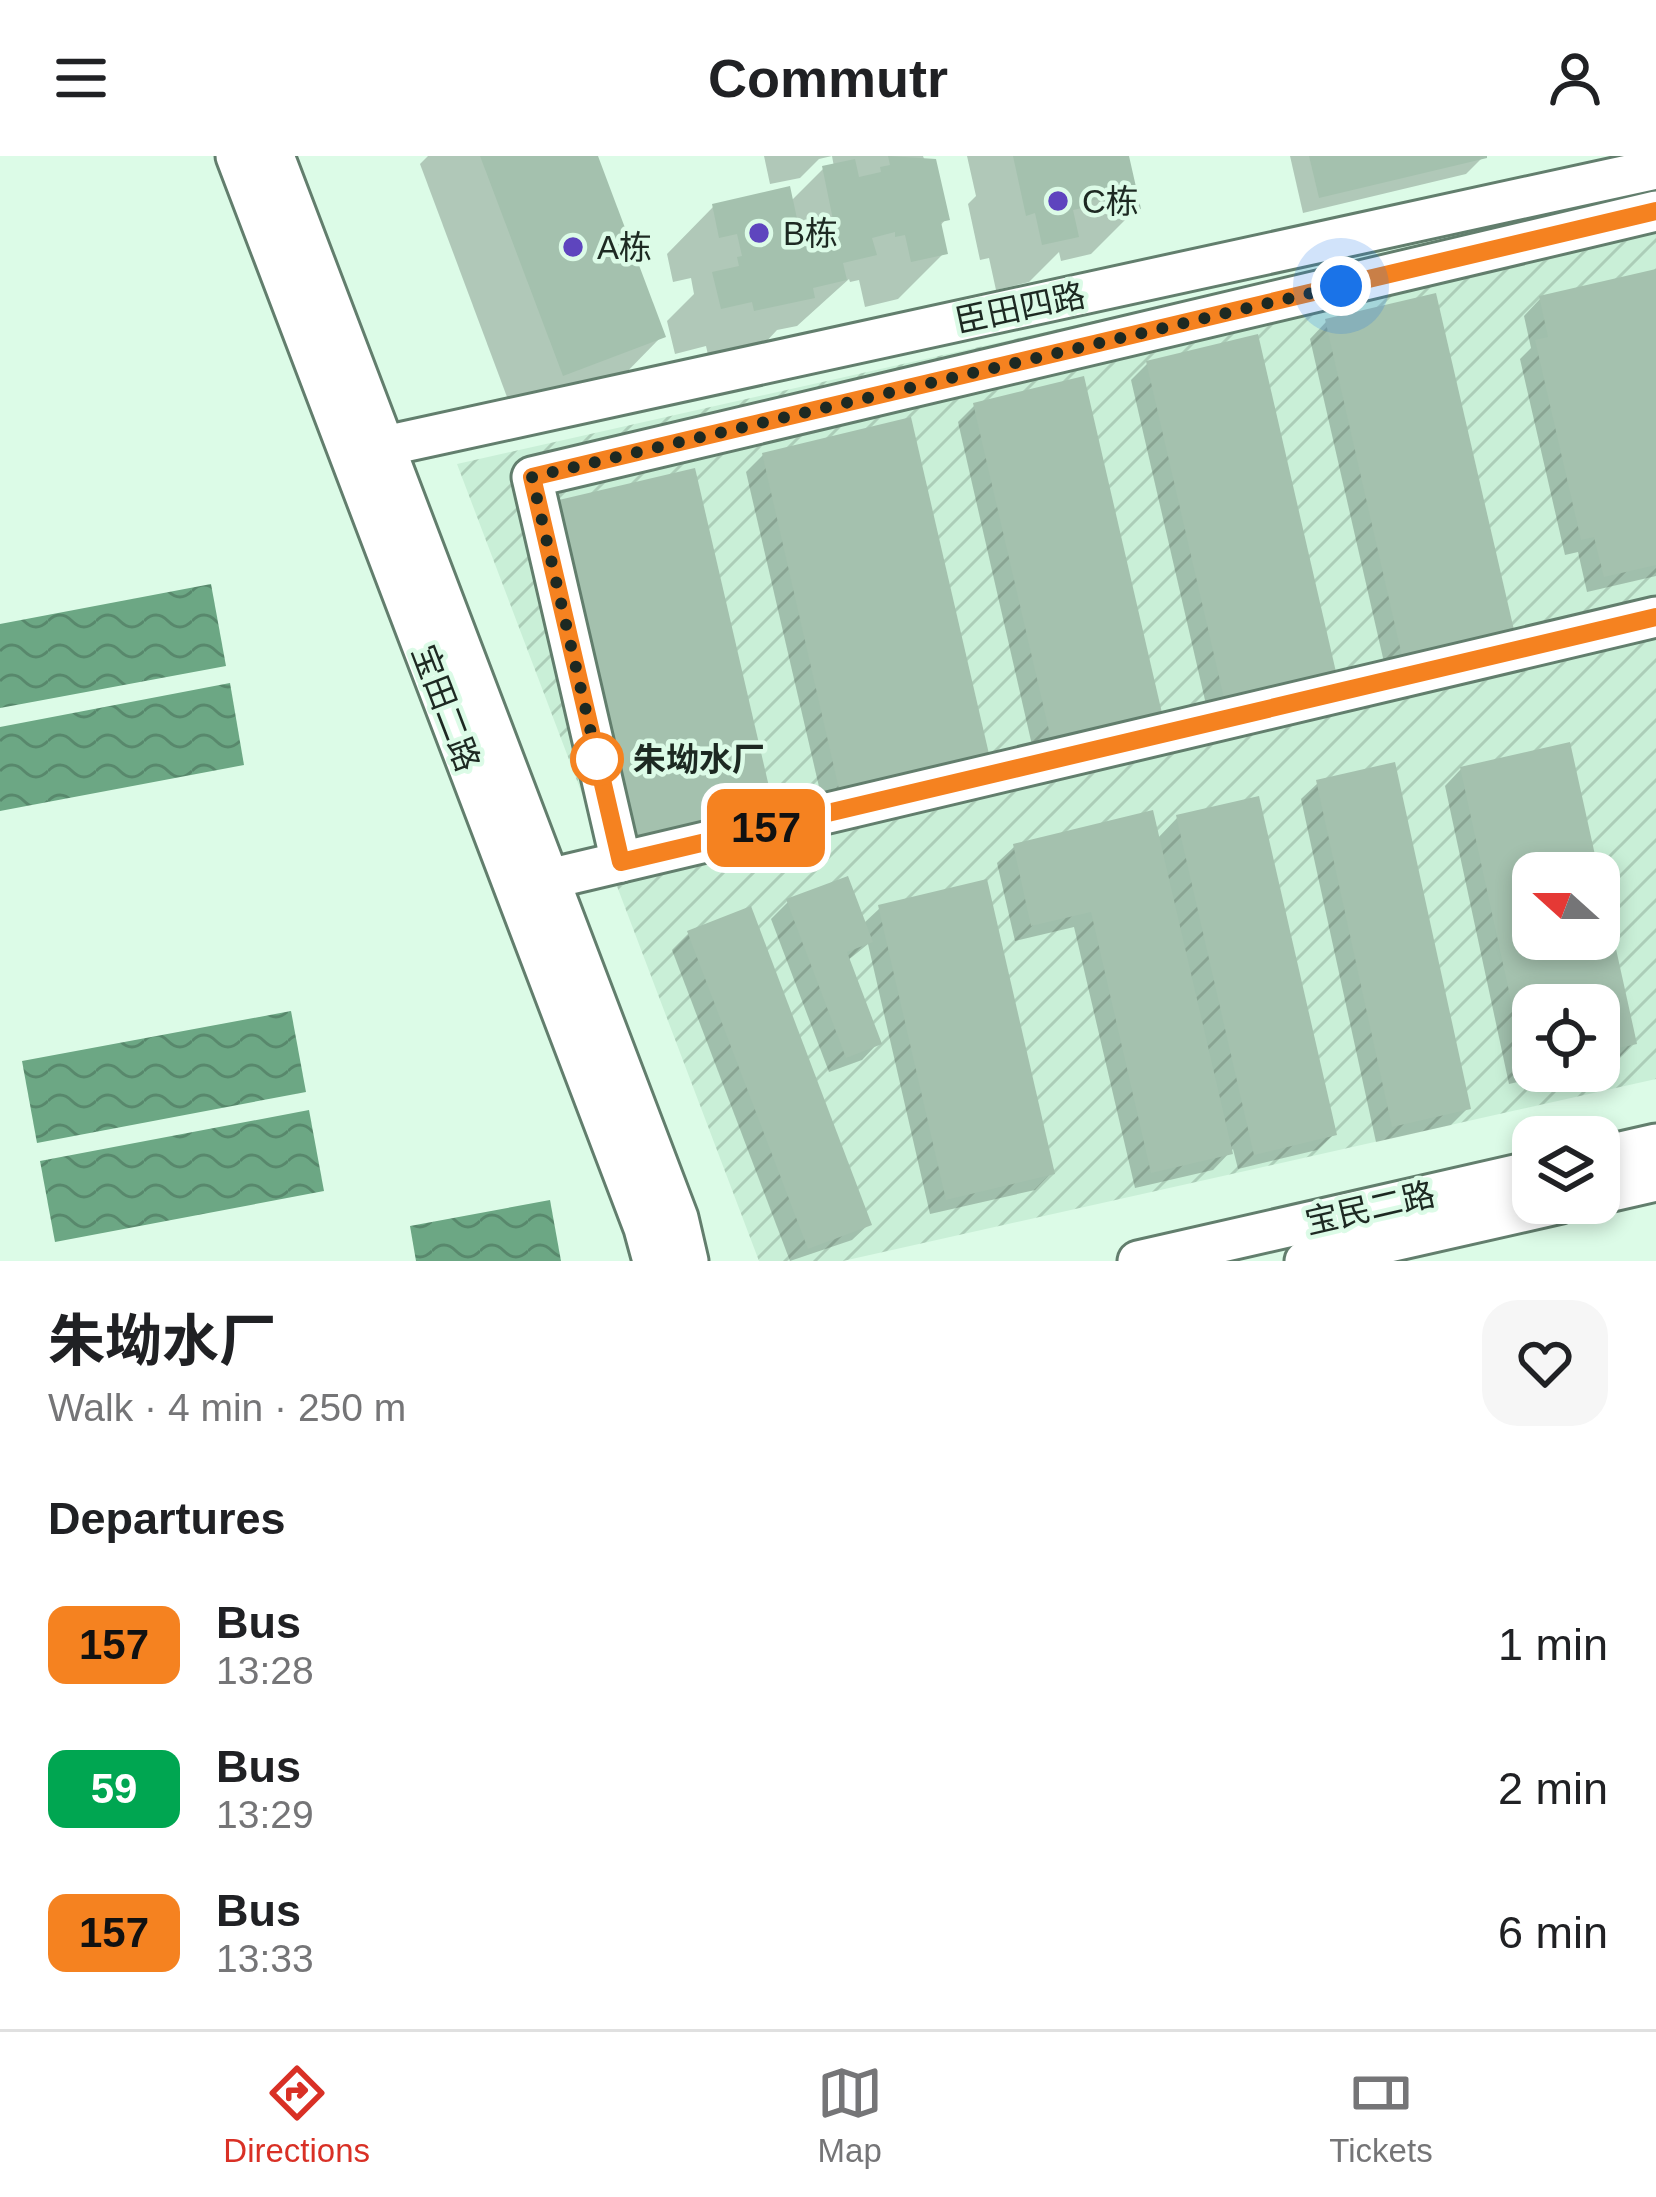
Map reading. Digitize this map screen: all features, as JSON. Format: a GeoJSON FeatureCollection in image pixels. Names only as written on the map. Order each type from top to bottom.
{"type":"FeatureCollection","features":[{"type":"Feature","properties":{"kind":"street","name":"宝田二路"},"geometry":{"type":"LineString","coordinates":[[236,156],[628,1184],[652,1261]]}},
{"type":"Feature","properties":{"kind":"street","name":"宝田二路"},"geometry":{"type":"LineString","coordinates":[[274,156],[678,1218],[688,1261]]}},
{"type":"Feature","properties":{"kind":"street","name":"臣田四路"},"geometry":{"type":"LineString","coordinates":[[385,446],[1656,169]]}},
{"type":"Feature","properties":{"kind":"street"},"geometry":{"type":"LineString","coordinates":[[621,862],[532,477],[1656,211]]}},
{"type":"Feature","properties":{"kind":"street"},"geometry":{"type":"LineString","coordinates":[[549,879],[1656,617]]}},
{"type":"Feature","properties":{"kind":"street"},"geometry":{"type":"LineString","coordinates":[[1620,1152],[1656,1144]]}},
{"type":"Feature","properties":{"kind":"street","name":"宝民二路"},"geometry":{"type":"LineString","coordinates":[[1138,1261],[1512,1177]]}},
{"type":"Feature","properties":{"kind":"street"},"geometry":{"type":"LineString","coordinates":[[1620,1189],[1656,1181]]}},
{"type":"Feature","properties":{"kind":"street","name":"宝民二路"},"geometry":{"type":"LineString","coordinates":[[1305,1261],[1512,1214]]}},
{"type":"Feature","properties":{"kind":"shaded area"},"geometry":{"type":"Polygon","coordinates":[[[1656,195],[1656,1079],[1620,1087],[1620,984],[1512,984],[1512,1092],[1598,1092],[843,1261],[759,1261],[457,464],[1656,195]]]}},
{"type":"Feature","properties":{"kind":"water"},"geometry":{"type":"Polygon","coordinates":[[[211,584],[226,666],[0,708],[0,624],[211,584]]]}},
{"type":"Feature","properties":{"kind":"water"},"geometry":{"type":"Polygon","coordinates":[[[230,683],[244,765],[0,811],[0,727],[230,683]]]}},
{"type":"Feature","properties":{"kind":"water"},"geometry":{"type":"Polygon","coordinates":[[[291,1011],[306,1092],[37,1143],[22,1061],[291,1011]]]}},
{"type":"Feature","properties":{"kind":"water"},"geometry":{"type":"Polygon","coordinates":[[[309,1110],[324,1191],[55,1242],[40,1161],[309,1110]]]}},
{"type":"Feature","properties":{"kind":"water"},"geometry":{"type":"Polygon","coordinates":[[[550,1200],[561,1261],[416,1261],[410,1226],[550,1200]]]}},
{"type":"Feature","properties":{"kind":"building","name":"A栋"},"geometry":{"type":"Polygon","coordinates":[[[480,156],[598,156],[666,337],[563,376],[480,156]]]}},
{"type":"Feature","properties":{"kind":"building","name":"B栋"},"geometry":{"type":"Polygon","coordinates":[[[888,156],[936,159],[950,220],[941,222],[948,254],[911,262],[905,235],[895,237],[895,232],[872,238],[877,255],[843,263],[847,280],[813,288],[815,298],[754,311],[752,302],[721,309],[712,272],[739,266],[737,257],[742,256],[737,234],[719,238],[712,204],[790,186],[802,242],[807,241],[809,251],[838,244],[822,166],[855,159],[859,177],[881,172],[880,167],[890,165],[888,156]]]}},
{"type":"Feature","properties":{"kind":"building","name":"C栋"},"geometry":{"type":"Polygon","coordinates":[[[1013,156],[1129,156],[1141,209],[1107,216],[1103,198],[1081,203],[1082,208],[1073,210],[1079,237],[1042,245],[1035,213],[1026,216],[1013,156]]]}},
{"type":"Feature","properties":{"kind":"building"},"geometry":{"type":"Polygon","coordinates":[[[1309,156],[1487,156],[1487,158],[1319,198],[1309,156]]]}},
{"type":"Feature","properties":{"kind":"building"},"geometry":{"type":"Polygon","coordinates":[[[1656,269],[1656,565],[1604,577],[1594,537],[1581,540],[1535,340],[1548,337],[1539,296],[1656,269]]]}},
{"type":"Feature","properties":{"kind":"building"},"geometry":{"type":"Polygon","coordinates":[[[1436,293],[1514,630],[1402,656],[1325,319],[1436,293]]]}},
{"type":"Feature","properties":{"kind":"building"},"geometry":{"type":"Polygon","coordinates":[[[1258,334],[1336,672],[1224,698],[1146,361],[1258,334]]]}},
{"type":"Feature","properties":{"kind":"building"},"geometry":{"type":"Polygon","coordinates":[[[1084,376],[1162,713],[1051,739],[973,403],[1084,376]]]}},
{"type":"Feature","properties":{"kind":"building"},"geometry":{"type":"Polygon","coordinates":[[[911,417],[989,754],[839,789],[762,453],[911,417]]]}},
{"type":"Feature","properties":{"kind":"building"},"geometry":{"type":"Polygon","coordinates":[[[695,468],[773,804],[623,840],[546,503],[695,468]]]}},
{"type":"Feature","properties":{"kind":"building"},"geometry":{"type":"Polygon","coordinates":[[[1570,742],[1594,852],[1512,852],[1512,960],[1618,960],[1637,1044],[1620,1048],[1620,984],[1512,984],[1512,1005],[1460,767],[1570,742]]]}},
{"type":"Feature","properties":{"kind":"building"},"geometry":{"type":"Polygon","coordinates":[[[1395,762],[1471,1109],[1392,1127],[1316,780],[1395,762]]]}},
{"type":"Feature","properties":{"kind":"building"},"geometry":{"type":"Polygon","coordinates":[[[1259,796],[1337,1135],[1254,1155],[1176,815],[1259,796]]]}},
{"type":"Feature","properties":{"kind":"building"},"geometry":{"type":"Polygon","coordinates":[[[1153,810],[1233,1154],[1151,1173],[1091,912],[1031,926],[1013,844],[1153,810]]]}},
{"type":"Feature","properties":{"kind":"building"},"geometry":{"type":"Polygon","coordinates":[[[848,876],[873,942],[847,952],[882,1044],[846,1058],[786,899],[848,876]]]}},
{"type":"Feature","properties":{"kind":"building"},"geometry":{"type":"Polygon","coordinates":[[[987,879],[1055,1174],[946,1200],[878,905],[987,879]]]}},
{"type":"Feature","properties":{"kind":"building"},"geometry":{"type":"Polygon","coordinates":[[[751,906],[872,1225],[808,1249],[687,931],[751,906]]]}},
{"type":"Feature","properties":{"kind":"bus line","name":"157"},"geometry":{"type":"LineString","coordinates":[[1656,211],[532,477],[621,862],[1656,617]]}},
{"type":"Feature","properties":{"kind":"place","name":"C栋"},"geometry":{"type":"Point","coordinates":[1058,201]}},
{"type":"Feature","properties":{"kind":"place","name":"B栋"},"geometry":{"type":"Point","coordinates":[759,233]}},
{"type":"Feature","properties":{"kind":"place","name":"A栋"},"geometry":{"type":"Point","coordinates":[573,247]}},
{"type":"Feature","properties":{"kind":"place","name":"朱坳水厂"},"geometry":{"type":"Point","coordinates":[597,759]}},
{"type":"Feature","properties":{"kind":"route"},"geometry":{"type":"LineString","coordinates":[[597,759],[601,776],[532,477],[1341,286]]}}]}
